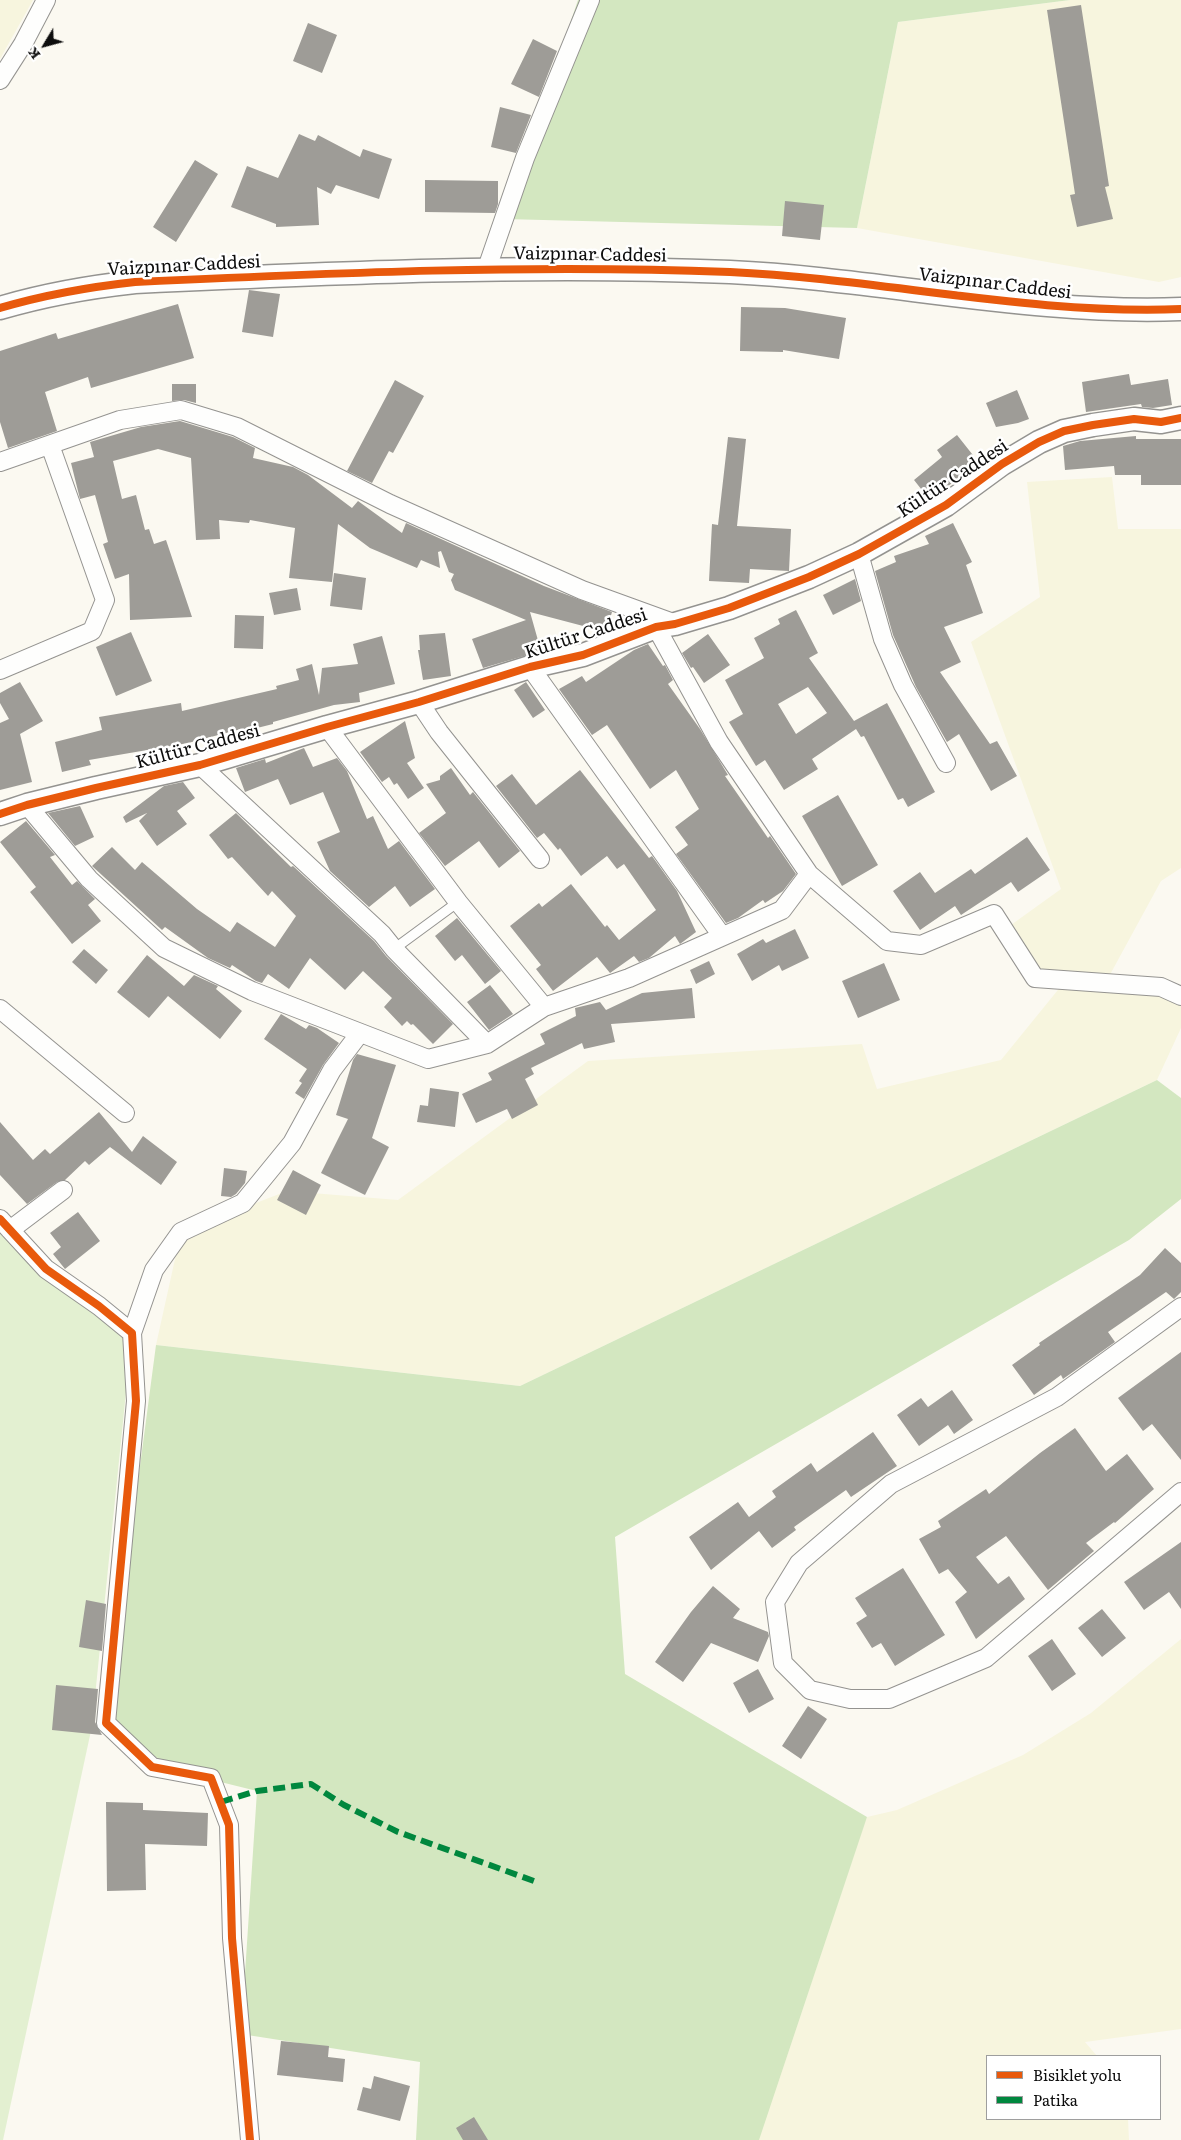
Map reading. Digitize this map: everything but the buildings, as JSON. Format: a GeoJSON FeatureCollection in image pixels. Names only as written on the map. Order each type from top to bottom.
{"type":"FeatureCollection","features":[{"type":"Feature","properties":{"kind":"street"},"geometry":{"type":"LineString","coordinates":[[0,80],[23,44],[46,0]]}},
{"type":"Feature","properties":{"kind":"street"},"geometry":{"type":"LineString","coordinates":[[487,268],[525,158],[590,0]]}},
{"type":"Feature","properties":{"kind":"street","name":"Vaizpınar Caddesi"},"geometry":{"type":"LineString","coordinates":[[0,308],[91,287],[135,282],[487,268],[729,272],[847,281],[1052,306],[1102,310],[1181,309]]}},
{"type":"Feature","properties":{"kind":"street"},"geometry":{"type":"LineString","coordinates":[[0,462],[120,420],[181,410],[237,427],[390,504],[666,626],[719,742],[808,874],[886,940],[921,946],[994,914],[1035,978],[1161,987],[1181,996]]}},
{"type":"Feature","properties":{"kind":"street","name":"Kültür Caddesi"},"geometry":{"type":"LineString","coordinates":[[0,814],[27,805],[200,765],[326,727],[419,702],[530,667],[583,655],[752,599],[809,577],[859,554],[946,505],[1002,464],[1047,438],[1064,431],[1093,425],[1134,419],[1162,422],[1181,418]]}},
{"type":"Feature","properties":{"kind":"street"},"geometry":{"type":"LineString","coordinates":[[0,670],[92,631],[105,600],[50,445]]}},
{"type":"Feature","properties":{"kind":"street"},"geometry":{"type":"LineString","coordinates":[[859,554],[883,640],[903,685],[946,764]]}},
{"type":"Feature","properties":{"kind":"street"},"geometry":{"type":"LineString","coordinates":[[530,667],[722,936]]}},
{"type":"Feature","properties":{"kind":"street"},"geometry":{"type":"LineString","coordinates":[[419,702],[439,732],[540,859]]}},
{"type":"Feature","properties":{"kind":"street"},"geometry":{"type":"LineString","coordinates":[[326,727],[458,902],[544,1007]]}},
{"type":"Feature","properties":{"kind":"street"},"geometry":{"type":"LineString","coordinates":[[200,765],[382,934],[394,949],[487,1044]]}},
{"type":"Feature","properties":{"kind":"street"},"geometry":{"type":"LineString","coordinates":[[27,805],[89,879],[164,948],[252,991],[428,1059],[487,1044],[544,1007],[629,978],[782,910],[808,874]]}},
{"type":"Feature","properties":{"kind":"street"},"geometry":{"type":"LineString","coordinates":[[0,1009],[125,1113]]}},
{"type":"Feature","properties":{"kind":"street"},"geometry":{"type":"LineString","coordinates":[[250,2140],[232,1938],[230,1825],[211,1778],[152,1766],[106,1723],[136,1401],[132,1332],[154,1270],[181,1232],[243,1203],[292,1143],[332,1070],[360,1032]]}},
{"type":"Feature","properties":{"kind":"street"},"geometry":{"type":"LineString","coordinates":[[63,1190],[5,1225],[46,1269],[132,1332]]}},
{"type":"Feature","properties":{"kind":"street"},"geometry":{"type":"LineString","coordinates":[[1181,1307],[1056,1397],[890,1484],[799,1563],[776,1602],[783,1663],[810,1690],[850,1699],[889,1699],[986,1658],[1181,1492]]}},
{"type":"Feature","properties":{"kind":"lane"},"geometry":{"type":"LineString","coordinates":[[394,949],[458,902]]}},
{"type":"Feature","properties":{"kind":"shaded area"},"geometry":{"type":"Polygon","coordinates":[[[0,0],[33,0],[0,59],[0,0]]]}},
{"type":"Feature","properties":{"kind":"shaded area"},"geometry":{"type":"Polygon","coordinates":[[[1070,0],[1181,0],[1181,277],[1159,282],[857,228],[898,22],[1070,0]]]}},
{"type":"Feature","properties":{"kind":"shaded area"},"geometry":{"type":"Polygon","coordinates":[[[1112,477],[1118,529],[1181,529],[1181,868],[1161,881],[1106,982],[1073,980],[1181,1000],[1181,1028],[1157,1080],[520,1386],[156,1345],[181,1232],[287,1191],[398,1200],[588,1061],[862,1044],[877,1089],[1001,1060],[1066,980],[1035,978],[1004,930],[1061,889],[971,642],[1040,597],[1027,482],[1112,477]]]}},
{"type":"Feature","properties":{"kind":"shaded area"},"geometry":{"type":"Polygon","coordinates":[[[1181,1639],[1181,2029],[1085,2042],[1096,2055],[986,2055],[986,2120],[1128,2120],[1129,2140],[756,2140],[815,1938],[867,1817],[897,1810],[1023,1755],[1091,1713],[1181,1639]]]}},
{"type":"Feature","properties":{"kind":"green space"},"geometry":{"type":"Polygon","coordinates":[[[578,0],[1070,0],[898,22],[857,228],[504,219],[578,0]]]}},
{"type":"Feature","properties":{"kind":"green space"},"geometry":{"type":"Polygon","coordinates":[[[1157,1080],[1181,1098],[1181,1199],[1129,1240],[615,1537],[625,1674],[867,1817],[759,2140],[416,2140],[420,2062],[241,2034],[257,1791],[176,1771],[106,1723],[156,1345],[520,1386],[1157,1080]]]}},
{"type":"Feature","properties":{"kind":"green space"},"geometry":{"type":"Polygon","coordinates":[[[0,1215],[132,1333],[92,1726],[3,2140],[0,2140],[0,1215]]]}},
{"type":"Feature","properties":{"kind":"marked path"},"geometry":{"type":"LineString","coordinates":[[221,1802],[257,1791],[311,1784],[344,1805],[398,1832],[534,1881]]}},
{"type":"Feature","properties":{"kind":"cycle path"},"geometry":{"type":"LineString","coordinates":[[0,308],[67,292],[135,282],[358,273],[581,269],[730,272],[787,276],[1068,307],[1181,309]]}},
{"type":"Feature","properties":{"kind":"cycle path"},"geometry":{"type":"LineString","coordinates":[[0,814],[27,805],[96,788],[200,765],[419,702],[530,667],[583,655],[656,627],[675,624],[729,608],[809,577],[859,554],[946,505],[1002,464],[1039,442],[1064,431],[1134,419],[1161,422],[1181,418]]}},
{"type":"Feature","properties":{"kind":"cycle path"},"geometry":{"type":"LineString","coordinates":[[0,1219],[46,1269],[99,1306],[132,1333],[136,1401],[106,1723],[152,1767],[211,1778],[229,1825],[232,1938],[250,2140]]}}]}
